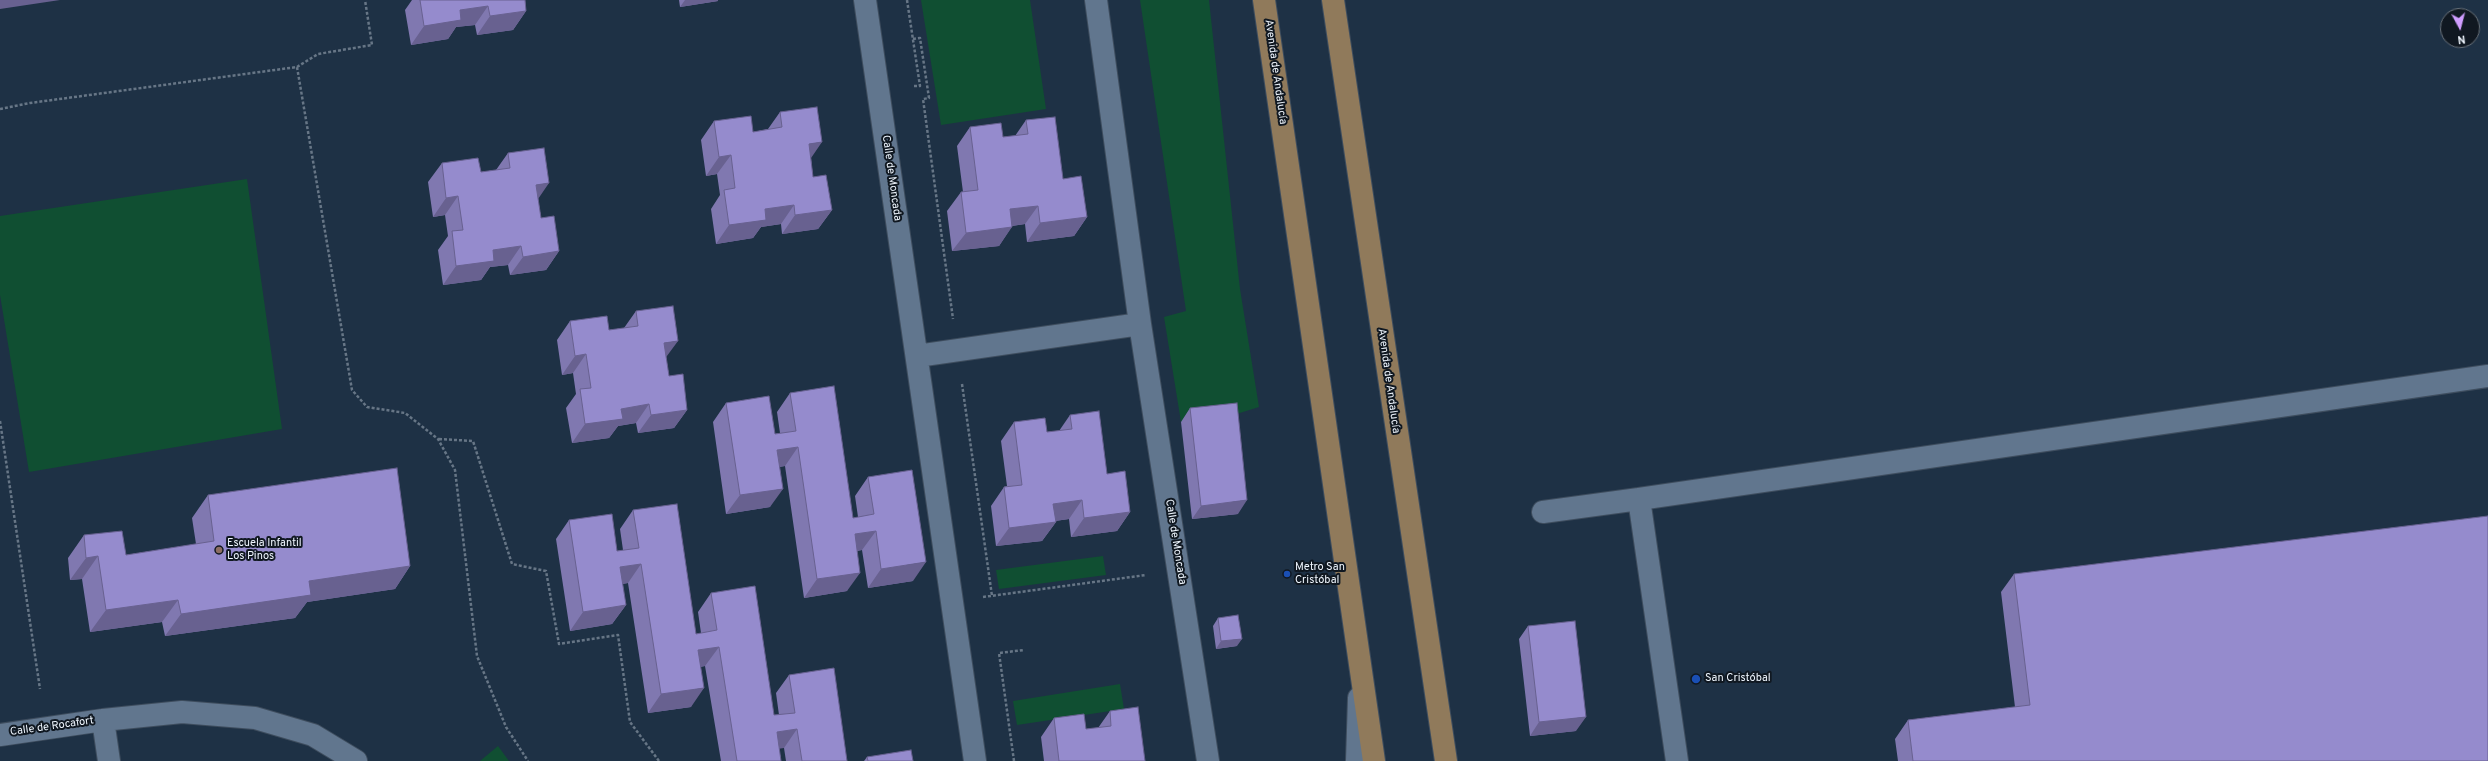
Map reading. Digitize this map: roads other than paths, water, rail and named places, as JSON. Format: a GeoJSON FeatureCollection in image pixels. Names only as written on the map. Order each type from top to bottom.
{"type":"FeatureCollection","features":[{"type":"Feature","properties":{"kind":"main road","name":"Avenida de Andalucía"},"geometry":{"type":"LineString","coordinates":[[1264,0],[1374,761]]}},
{"type":"Feature","properties":{"kind":"main road","name":"Avenida de Andalucía"},"geometry":{"type":"LineString","coordinates":[[1333,0],[1446,761]]}},
{"type":"Feature","properties":{"kind":"street","name":"Calle de Moncada"},"geometry":{"type":"LineString","coordinates":[[865,0],[954,600],[975,761]]}},
{"type":"Feature","properties":{"kind":"street","name":"Calle de Moncada"},"geometry":{"type":"LineString","coordinates":[[1096,0],[1140,324],[1208,761]]}},
{"type":"Feature","properties":{"kind":"street"},"geometry":{"type":"LineString","coordinates":[[917,356],[1140,324]]}},
{"type":"Feature","properties":{"kind":"street"},"geometry":{"type":"LineString","coordinates":[[1543,512],[2488,376]]}},
{"type":"Feature","properties":{"kind":"street"},"geometry":{"type":"LineString","coordinates":[[1639,499],[1677,761]]}},
{"type":"Feature","properties":{"kind":"street"},"geometry":{"type":"LineString","coordinates":[[1357,761],[1360,671]]}},
{"type":"Feature","properties":{"kind":"street","name":"Calle de Rocafort"},"geometry":{"type":"LineString","coordinates":[[0,734],[103,720],[182,712],[255,718],[313,735],[356,761]]}},
{"type":"Feature","properties":{"kind":"street","name":"Calle de Rocafort"},"geometry":{"type":"LineString","coordinates":[[103,720],[109,761]]}},
{"type":"Feature","properties":{"kind":"place","name":"Escuela Infantil Los Pinos"},"geometry":{"type":"Point","coordinates":[219,550]}},
{"type":"Feature","properties":{"kind":"place","name":"Metro San Cristóbal"},"geometry":{"type":"Point","coordinates":[1287,574]}},
{"type":"Feature","properties":{"kind":"place","name":"San Cristóbal"},"geometry":{"type":"Point","coordinates":[1696,679]}}]}
